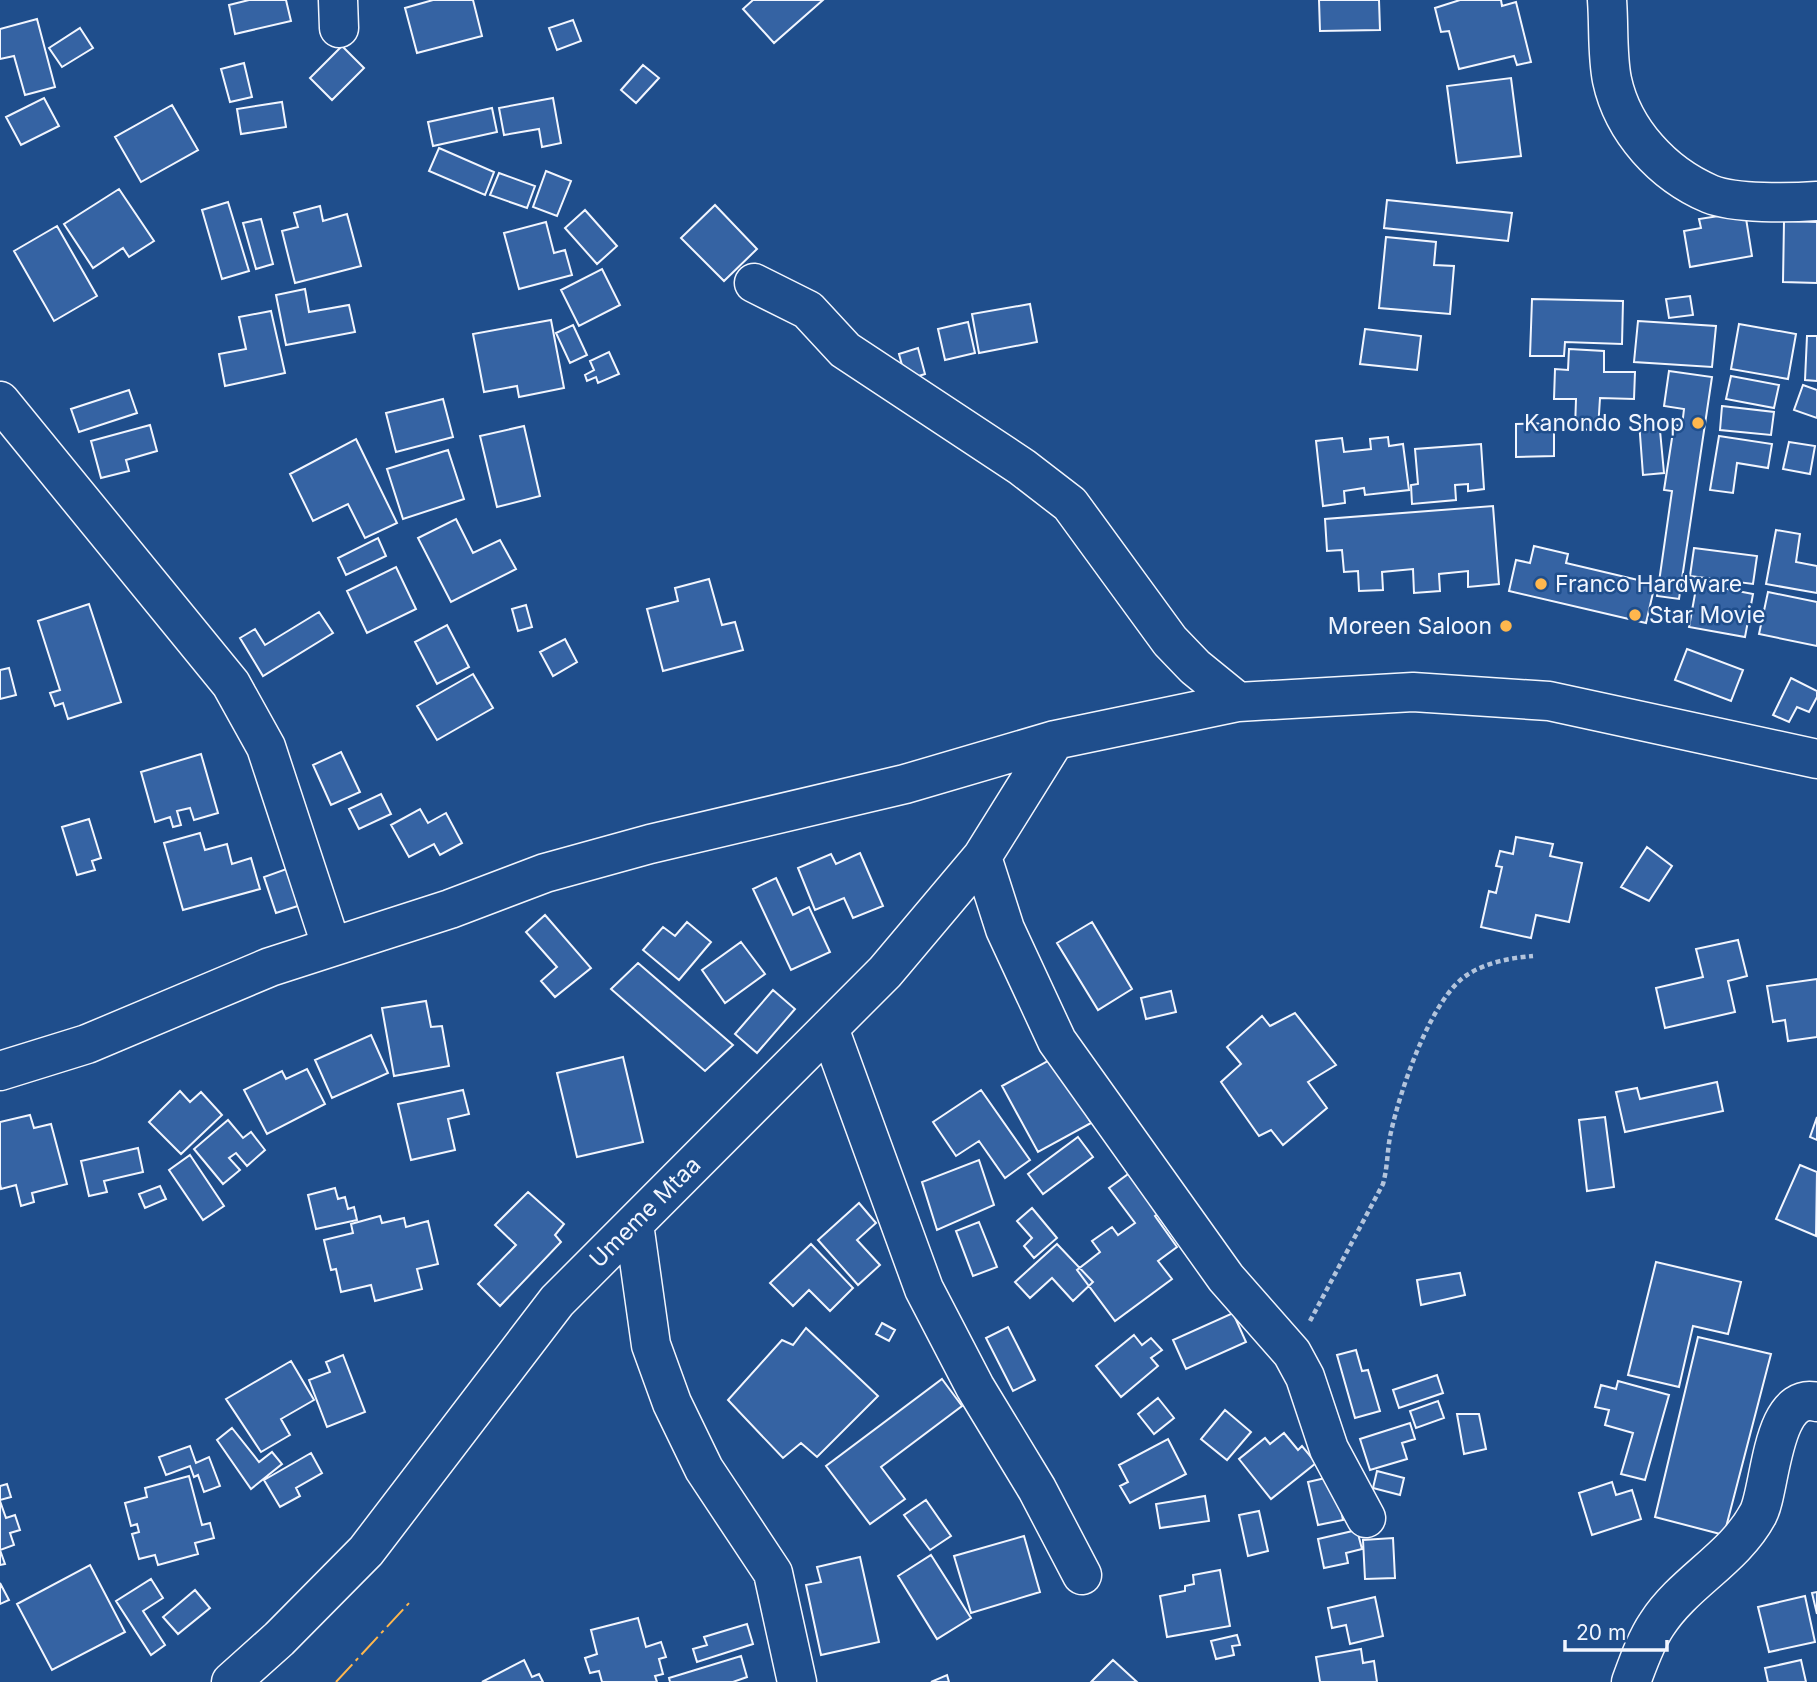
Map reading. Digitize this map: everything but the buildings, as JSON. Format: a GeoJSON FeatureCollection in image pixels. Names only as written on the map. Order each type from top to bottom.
{"type":"FeatureCollection","features":[{"type":"Feature","properties":{"kind":"street"},"geometry":{"type":"LineString","coordinates":[[1607,0],[1612,81],[1634,134],[1668,168],[1712,195],[1781,204],[1817,201]]}},
{"type":"Feature","properties":{"kind":"street"},"geometry":{"type":"LineString","coordinates":[[754,283],[808,310],[845,350],[1022,467],[1070,504],[1170,641],[1195,667],[1238,702]]}},
{"type":"Feature","properties":{"kind":"street"},"geometry":{"type":"LineString","coordinates":[[0,401],[231,684],[266,747],[331,945]]}},
{"type":"Feature","properties":{"kind":"street"},"geometry":{"type":"LineString","coordinates":[[0,1071],[87,1044],[197,996],[331,945],[450,909],[545,873],[650,844],[905,784],[1055,740],[1238,702],[1413,692],[1549,701],[1817,759]]}},
{"type":"Feature","properties":{"kind":"street","name":"Umeme Mtaa"},"geometry":{"type":"LineString","coordinates":[[231,1682],[279,1639],[366,1551],[556,1301],[886,972],[982,857],[1055,740]]}},
{"type":"Feature","properties":{"kind":"street"},"geometry":{"type":"LineString","coordinates":[[982,857],[1005,929],[1057,1041],[1226,1278],[1292,1353],[1305,1377],[1329,1449],[1366,1518]]}},
{"type":"Feature","properties":{"kind":"street"},"geometry":{"type":"LineString","coordinates":[[829,1028],[925,1289],[975,1387],[1037,1489],[1082,1575]]}},
{"type":"Feature","properties":{"kind":"street"},"geometry":{"type":"LineString","coordinates":[[634,1224],[651,1345],[672,1403],[704,1469],[773,1573],[797,1682]]}},
{"type":"Feature","properties":{"kind":"street"},"geometry":{"type":"LineString","coordinates":[[1631,1682],[1657,1623],[1730,1552],[1759,1513],[1777,1433],[1794,1408],[1812,1401],[1817,1402]]}},
{"type":"Feature","properties":{"kind":"path"},"geometry":{"type":"LineString","coordinates":[[1292,1353],[1382,1184],[1389,1164],[1390,1133],[1408,1071],[1446,998],[1465,976],[1504,959],[1533,956]]}},
{"type":"Feature","properties":{"kind":"power"},"geometry":{"type":"LineString","coordinates":[[336,1682],[410,1602]]}},
{"type":"Feature","properties":{"kind":"place","name":"Kanondo Shop"},"geometry":{"type":"Point","coordinates":[1698,423]}},
{"type":"Feature","properties":{"kind":"place","name":"Franco Hardware"},"geometry":{"type":"Point","coordinates":[1541,584]}},
{"type":"Feature","properties":{"kind":"place","name":"Star Movie"},"geometry":{"type":"Point","coordinates":[1635,615]}},
{"type":"Feature","properties":{"kind":"place","name":"Moreen Saloon"},"geometry":{"type":"Point","coordinates":[1506,626]}}]}
